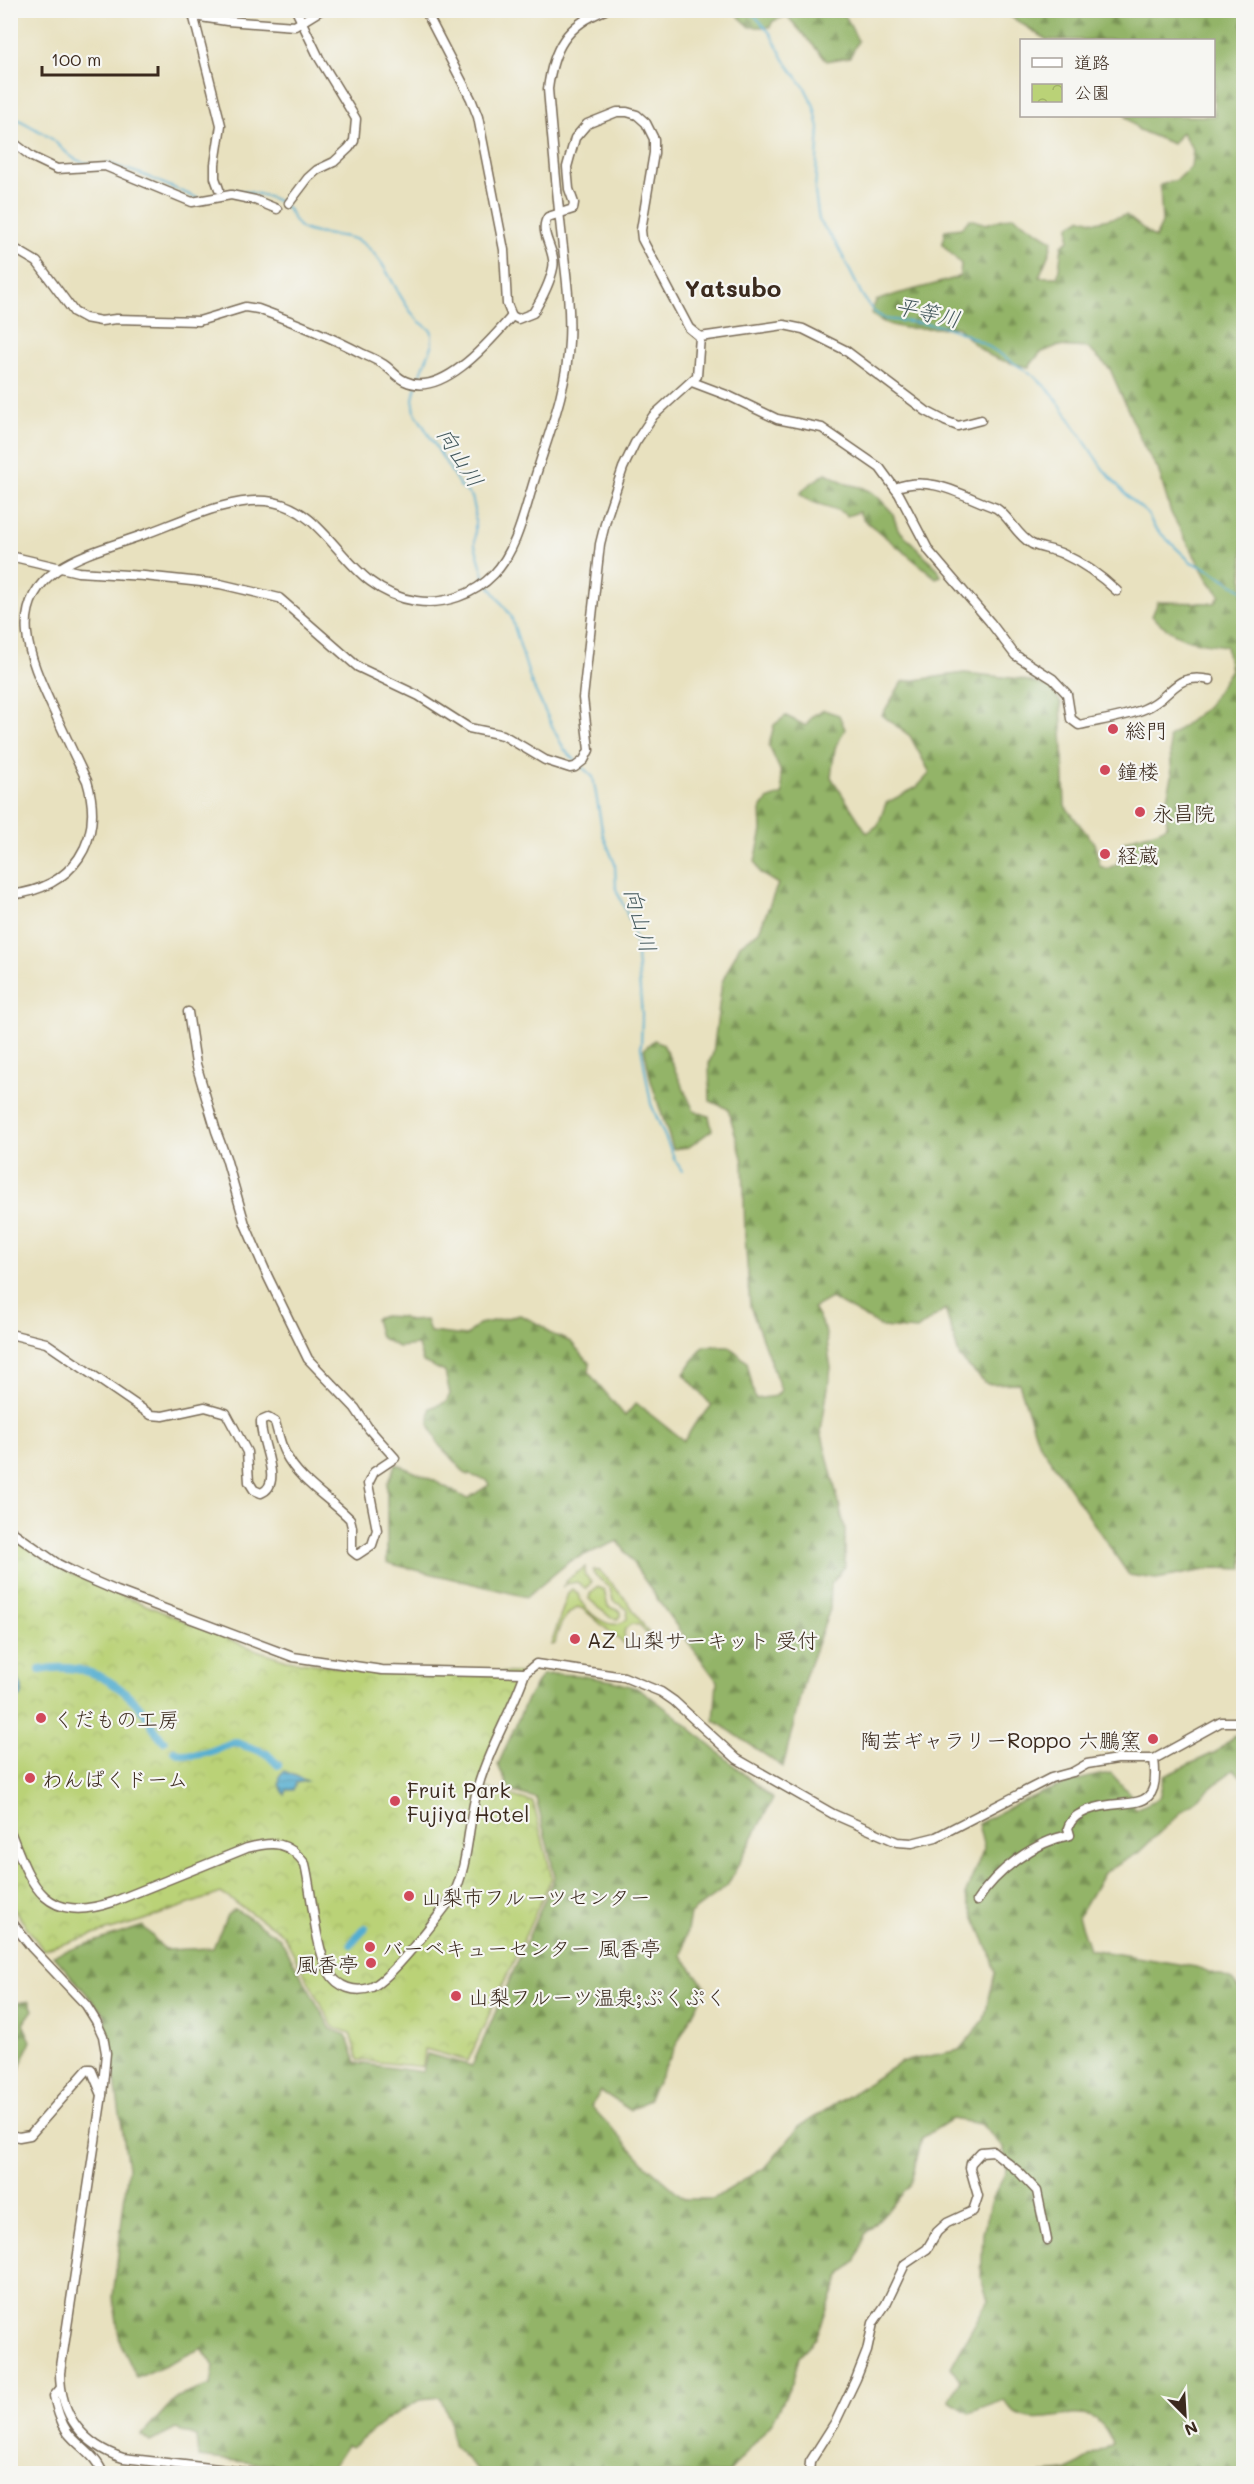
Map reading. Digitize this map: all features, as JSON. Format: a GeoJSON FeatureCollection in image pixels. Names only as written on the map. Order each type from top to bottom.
{"type":"FeatureCollection","features":[{"type":"Feature","properties":{"kind":"street"},"geometry":{"type":"LineString","coordinates":[[289,203],[308,178],[317,170],[334,162],[349,148],[354,141],[356,119],[319,58],[296,10]]}},
{"type":"Feature","properties":{"kind":"street"},"geometry":{"type":"LineString","coordinates":[[219,189],[215,178],[215,164],[221,125],[193,13],[227,21],[295,26],[321,10]]}},
{"type":"Feature","properties":{"kind":"street"},"geometry":{"type":"LineString","coordinates":[[10,556],[58,569],[220,584],[279,598],[358,667],[419,696],[469,728],[503,735],[545,760],[570,768],[584,761],[589,750],[583,698],[586,664],[600,544],[607,516],[623,468],[635,443],[653,416],[697,376],[699,338],[689,328],[642,239],[641,230],[654,153],[654,139],[646,123],[637,115],[627,112],[617,112],[587,124],[580,130],[571,149],[567,167],[567,177],[574,202],[573,209],[545,220],[544,228],[553,257],[553,268],[533,313],[518,319],[512,316],[507,304],[504,250],[478,117],[425,10]]}},
{"type":"Feature","properties":{"kind":"street"},"geometry":{"type":"LineString","coordinates":[[10,894],[41,887],[58,879],[72,868],[84,851],[92,825],[92,797],[87,781],[36,672],[26,641],[27,615],[32,603],[38,590],[58,569],[80,557],[183,520],[253,500],[289,506],[306,516],[364,579],[396,596],[414,601],[447,600],[480,586],[494,574],[509,551],[520,524],[559,404],[567,369],[570,314],[548,89],[550,73],[559,45],[567,34],[579,24],[605,10]]}},
{"type":"Feature","properties":{"kind":"street"},"geometry":{"type":"LineString","coordinates":[[10,141],[32,157],[57,169],[105,166],[192,202],[231,195],[255,200],[277,209]]}},
{"type":"Feature","properties":{"kind":"street"},"geometry":{"type":"LineString","coordinates":[[10,246],[37,262],[74,312],[85,318],[101,321],[116,319],[199,321],[246,307],[258,309],[334,339],[382,364],[405,382],[429,383],[451,375],[467,364],[512,316]]}},
{"type":"Feature","properties":{"kind":"street"},"geometry":{"type":"LineString","coordinates":[[699,338],[784,325],[803,329],[845,350],[926,411],[945,421],[958,426],[981,420]]}},
{"type":"Feature","properties":{"kind":"street"},"geometry":{"type":"LineString","coordinates":[[692,382],[777,419],[822,428],[880,468],[895,488],[929,551],[1015,655],[1053,679],[1067,694],[1071,719],[1080,725],[1143,710],[1183,680],[1191,677],[1210,680]]}},
{"type":"Feature","properties":{"kind":"street"},"geometry":{"type":"LineString","coordinates":[[895,488],[903,485],[935,484],[996,508],[1003,512],[1019,534],[1031,543],[1072,558],[1093,570],[1116,591]]}},
{"type":"Feature","properties":{"kind":"street"},"geometry":{"type":"LineString","coordinates":[[10,1334],[46,1343],[151,1415],[163,1416],[206,1407],[226,1413],[248,1452],[249,1482],[254,1490],[261,1493],[272,1485],[272,1474],[261,1438],[261,1420],[268,1418],[275,1422],[284,1451],[292,1464],[304,1479],[350,1519],[352,1551],[357,1555],[372,1545],[377,1530],[368,1484],[374,1472],[395,1458],[369,1429],[355,1408],[308,1359],[268,1277],[245,1224],[216,1131],[196,1064],[188,1012]]}},
{"type":"Feature","properties":{"kind":"street"},"geometry":{"type":"LineString","coordinates":[[10,1530],[58,1564],[80,1575],[293,1657],[382,1670],[525,1673]]}},
{"type":"Feature","properties":{"kind":"street"},"geometry":{"type":"LineString","coordinates":[[10,1831],[22,1865],[35,1888],[48,1899],[74,1909],[91,1909],[106,1904],[247,1848],[264,1843],[282,1844],[298,1854],[305,1864],[320,1947],[328,1971],[344,1987],[363,1990],[386,1977],[436,1919],[460,1884],[477,1788],[525,1673],[536,1664],[624,1677],[641,1683],[674,1701],[737,1759],[833,1814],[897,1842],[912,1844],[936,1837],[1051,1778],[1073,1772],[1087,1764],[1118,1759],[1154,1759],[1221,1722],[1244,1722]]}},
{"type":"Feature","properties":{"kind":"street"},"geometry":{"type":"LineString","coordinates":[[977,1901],[993,1882],[1020,1858],[1054,1838],[1070,1835],[1068,1827],[1078,1814],[1109,1803],[1136,1803],[1145,1800],[1153,1792],[1156,1781],[1154,1759]]}},
{"type":"Feature","properties":{"kind":"street"},"geometry":{"type":"LineString","coordinates":[[10,1920],[32,1948],[86,2005],[103,2036],[106,2053],[102,2095],[60,2373],[60,2389],[71,2420],[80,2433],[104,2451],[123,2458],[263,2474]]}},
{"type":"Feature","properties":{"kind":"street"},"geometry":{"type":"LineString","coordinates":[[10,2135],[19,2138],[30,2135],[88,2069],[91,2069],[102,2095]]}},
{"type":"Feature","properties":{"kind":"street"},"geometry":{"type":"LineString","coordinates":[[809,2474],[810,2462],[836,2421],[856,2379],[867,2351],[873,2323],[886,2304],[905,2264],[927,2249],[937,2232],[947,2223],[974,2211],[978,2196],[970,2168],[974,2158],[981,2152],[993,2151],[1032,2184],[1040,2198],[1047,2240]]}},
{"type":"Feature","properties":{"kind":"street"},"geometry":{"type":"LineString","coordinates":[[60,2389],[54,2396],[59,2416],[68,2433],[100,2466],[103,2474]]}},
{"type":"Feature","properties":{"kind":"green space"},"geometry":{"type":"Polygon","coordinates":[[[733,11],[838,11],[846,17],[858,41],[850,57],[827,61],[787,16],[773,21],[770,27],[750,27],[733,11]]]}},
{"type":"Feature","properties":{"kind":"green space"},"geometry":{"type":"Polygon","coordinates":[[[1002,11],[1243,11],[1243,1569],[1216,1568],[1156,1579],[1129,1575],[1038,1442],[1019,1383],[987,1384],[960,1358],[945,1309],[917,1330],[882,1327],[831,1298],[813,1308],[825,1329],[831,1368],[821,1431],[845,1529],[845,1566],[831,1584],[830,1609],[805,1677],[783,1767],[714,1720],[717,1681],[618,1541],[570,1561],[527,1597],[387,1563],[387,1484],[396,1464],[433,1480],[467,1499],[489,1485],[487,1480],[466,1474],[439,1445],[429,1424],[430,1408],[446,1402],[450,1394],[445,1372],[423,1362],[418,1345],[398,1347],[380,1337],[375,1319],[384,1316],[401,1317],[408,1321],[426,1320],[430,1332],[466,1336],[479,1324],[520,1315],[543,1326],[549,1333],[571,1342],[590,1364],[589,1373],[625,1416],[636,1403],[684,1441],[696,1422],[712,1406],[684,1374],[703,1346],[729,1346],[747,1362],[755,1399],[776,1396],[781,1390],[750,1306],[743,1161],[728,1109],[710,1101],[709,1063],[713,1053],[722,982],[740,945],[759,931],[778,884],[760,873],[755,861],[762,831],[761,809],[767,800],[783,794],[780,770],[769,746],[774,725],[786,716],[806,726],[812,716],[824,710],[839,715],[845,729],[835,748],[831,777],[867,833],[878,825],[886,803],[917,787],[930,773],[910,736],[882,715],[902,682],[964,673],[1021,679],[1051,688],[1061,703],[1065,806],[1094,843],[1100,866],[1107,869],[1117,864],[1123,843],[1128,840],[1167,826],[1166,802],[1172,777],[1169,737],[1207,707],[1230,671],[1226,646],[1186,639],[1169,631],[1152,616],[1158,602],[1215,603],[1220,595],[1208,580],[1171,513],[1158,469],[1144,447],[1110,369],[1088,348],[1057,346],[1040,353],[1029,367],[1016,364],[989,355],[957,327],[900,327],[880,320],[871,313],[876,301],[960,276],[961,264],[942,244],[945,230],[961,228],[970,219],[986,224],[1013,216],[1052,240],[1039,277],[1058,277],[1062,245],[1069,240],[1069,226],[1082,218],[1096,222],[1126,215],[1155,238],[1162,223],[1160,185],[1177,180],[1191,167],[1193,150],[1182,132],[1173,144],[1139,130],[1126,117],[1215,117],[1215,39],[1045,39],[1002,11]]]}},
{"type":"Feature","properties":{"kind":"green space"},"geometry":{"type":"Polygon","coordinates":[[[826,473],[847,484],[864,488],[877,496],[892,512],[898,529],[938,569],[941,576],[936,578],[863,519],[859,512],[847,516],[800,494],[826,473]]]}},
{"type":"Feature","properties":{"kind":"green space"},"geometry":{"type":"Polygon","coordinates":[[[654,1040],[663,1044],[694,1111],[709,1116],[712,1130],[689,1147],[673,1149],[651,1081],[644,1049],[654,1040]]]}},
{"type":"Feature","properties":{"kind":"green space"},"geometry":{"type":"Polygon","coordinates":[[[10,1534],[45,1560],[87,1581],[253,1649],[287,1660],[349,1669],[521,1673],[484,1774],[482,1787],[533,1802],[552,1877],[468,2061],[425,2049],[423,2067],[358,2060],[350,2033],[333,2027],[283,1934],[221,1893],[144,1920],[43,1950],[11,1905],[10,1534]]]}},
{"type":"Feature","properties":{"kind":"green space"},"geometry":{"type":"Polygon","coordinates":[[[585,1567],[585,1576],[592,1582],[585,1589],[577,1582],[566,1584],[562,1588],[568,1579],[585,1567]]]}},
{"type":"Feature","properties":{"kind":"green space"},"geometry":{"type":"Polygon","coordinates":[[[593,1570],[600,1571],[628,1602],[652,1638],[650,1639],[640,1625],[631,1624],[625,1629],[624,1636],[635,1647],[628,1647],[578,1607],[565,1618],[555,1644],[551,1645],[568,1593],[572,1589],[578,1593],[587,1609],[604,1622],[616,1624],[627,1619],[628,1610],[613,1600],[610,1588],[593,1573],[593,1570]]]}},
{"type":"Feature","properties":{"kind":"green space"},"geometry":{"type":"Polygon","coordinates":[[[598,1587],[604,1590],[608,1606],[621,1612],[618,1619],[611,1618],[589,1599],[590,1594],[598,1587]]]}},
{"type":"Feature","properties":{"kind":"green space"},"geometry":{"type":"Polygon","coordinates":[[[553,1674],[613,1681],[640,1689],[676,1716],[773,1799],[727,1886],[690,1914],[682,1956],[706,1988],[648,2100],[630,2110],[601,2091],[591,2106],[647,2166],[685,2199],[713,2199],[766,2167],[799,2127],[901,2062],[959,2050],[984,2020],[995,1973],[989,1950],[965,1895],[984,1848],[978,1824],[1042,1792],[1093,1776],[1111,1773],[1131,1795],[1135,1810],[1159,1798],[1164,1776],[1216,1752],[1235,1735],[1243,1737],[1243,1779],[1234,1769],[1178,1815],[1138,1853],[1104,1873],[1078,1917],[1089,1949],[1196,1967],[1232,1980],[1243,1994],[1243,2473],[1042,2473],[1067,2471],[1112,2443],[1104,2427],[1094,2418],[1083,2415],[1030,2418],[1015,2413],[1004,2400],[969,2413],[949,2401],[960,2380],[951,2367],[988,2300],[981,2279],[983,2233],[992,2200],[1006,2171],[1004,2148],[981,2124],[952,2119],[922,2138],[910,2186],[865,2234],[856,2261],[840,2276],[816,2338],[799,2356],[793,2381],[773,2421],[729,2473],[481,2473],[453,2445],[449,2418],[440,2397],[421,2399],[389,2418],[352,2447],[347,2445],[330,2471],[198,2457],[196,2436],[176,2429],[151,2442],[142,2435],[177,2397],[211,2385],[214,2366],[202,2348],[137,2378],[120,2342],[113,2297],[128,2167],[105,2015],[53,1955],[143,1926],[165,1950],[213,1948],[227,1915],[235,1909],[280,1938],[331,2029],[346,2035],[356,2063],[423,2072],[427,2054],[472,2066],[555,1876],[536,1798],[510,1791],[498,1765],[527,1699],[542,1675],[553,1674]]]}},
{"type":"Feature","properties":{"kind":"green space"},"geometry":{"type":"Polygon","coordinates":[[[29,2001],[33,2010],[23,2024],[31,2041],[17,2074],[11,2081],[11,2004],[29,2001]]]}},
{"type":"Feature","properties":{"kind":"water"},"geometry":{"type":"Polygon","coordinates":[[[11,1675],[19,1680],[22,1690],[21,1697],[13,1700],[11,1707],[11,1675]]]}},
{"type":"Feature","properties":{"kind":"water"},"geometry":{"type":"Polygon","coordinates":[[[284,1771],[307,1781],[296,1783],[293,1790],[287,1790],[285,1795],[279,1784],[280,1775],[284,1771]]]}},
{"type":"Feature","properties":{"kind":"waterway","name":"平等川"},"geometry":{"type":"LineString","coordinates":[[750,10],[770,33],[814,106],[819,128],[815,192],[819,220],[837,245],[862,295],[873,311],[885,319],[943,326],[960,332],[983,343],[1034,376],[1053,394],[1103,469],[1131,500],[1148,514],[1154,527],[1191,562],[1210,570],[1244,591]]}},
{"type":"Feature","properties":{"kind":"waterway","name":"向山川"},"geometry":{"type":"LineString","coordinates":[[10,115],[49,137],[72,157],[90,163]]}},
{"type":"Feature","properties":{"kind":"waterway","name":"向山川"},"geometry":{"type":"LineString","coordinates":[[107,163],[141,174],[197,198]]}},
{"type":"Feature","properties":{"kind":"waterway","name":"向山川"},"geometry":{"type":"LineString","coordinates":[[226,192],[249,192],[275,200],[287,208],[296,223],[303,229],[352,238],[373,252],[408,309],[432,332],[432,346],[418,380]]}},
{"type":"Feature","properties":{"kind":"waterway","name":"向山川"},"geometry":{"type":"LineString","coordinates":[[416,386],[413,399],[415,412],[460,486],[472,497],[475,510],[475,545],[485,579]]}},
{"type":"Feature","properties":{"kind":"waterway","name":"向山川"},"geometry":{"type":"LineString","coordinates":[[488,584],[511,616],[531,682],[564,749],[577,762]]}},
{"type":"Feature","properties":{"kind":"waterway","name":"向山川"},"geometry":{"type":"LineString","coordinates":[[581,766],[593,777],[603,835],[615,864],[616,889],[632,925],[642,1014],[641,1047],[651,1104],[682,1171]]}},
{"type":"Feature","properties":{"kind":"waterway"},"geometry":{"type":"LineString","coordinates":[[40,1670],[70,1668],[110,1682],[133,1700],[164,1741]]}},
{"type":"Feature","properties":{"kind":"waterway"},"geometry":{"type":"LineString","coordinates":[[174,1751],[197,1755],[234,1742],[266,1753],[278,1765]]}},
{"type":"Feature","properties":{"kind":"waterway"},"geometry":{"type":"LineString","coordinates":[[351,1944],[365,1928]]}},
{"type":"Feature","properties":{"kind":"place","name":"総門"},"geometry":{"type":"Point","coordinates":[1113,729]}},
{"type":"Feature","properties":{"kind":"place","name":"鐘楼"},"geometry":{"type":"Point","coordinates":[1105,770]}},
{"type":"Feature","properties":{"kind":"place","name":"永昌院"},"geometry":{"type":"Point","coordinates":[1140,812]}},
{"type":"Feature","properties":{"kind":"place","name":"経蔵"},"geometry":{"type":"Point","coordinates":[1105,854]}},
{"type":"Feature","properties":{"kind":"place","name":"AZ 山梨サーキット 受付"},"geometry":{"type":"Point","coordinates":[575,1639]}},
{"type":"Feature","properties":{"kind":"place","name":"くだもの工房"},"geometry":{"type":"Point","coordinates":[41,1718]}},
{"type":"Feature","properties":{"kind":"place","name":"陶芸ギャラリーRoppo 六鵬窯"},"geometry":{"type":"Point","coordinates":[1153,1739]}},
{"type":"Feature","properties":{"kind":"place","name":"わんぱくドーム"},"geometry":{"type":"Point","coordinates":[30,1778]}},
{"type":"Feature","properties":{"kind":"place","name":"Fruit Park Fujiya Hotel"},"geometry":{"type":"Point","coordinates":[395,1801]}},
{"type":"Feature","properties":{"kind":"place","name":"山梨市フルーツセンター"},"geometry":{"type":"Point","coordinates":[409,1896]}},
{"type":"Feature","properties":{"kind":"place","name":"バーベキューセンター 風香亭"},"geometry":{"type":"Point","coordinates":[370,1947]}},
{"type":"Feature","properties":{"kind":"place","name":"風香亭"},"geometry":{"type":"Point","coordinates":[371,1963]}},
{"type":"Feature","properties":{"kind":"place","name":"山梨フルーツ温泉;ぷくぷく"},"geometry":{"type":"Point","coordinates":[456,1996]}},
{"type":"Feature","properties":{"kind":"district","name":"Yatsubo"},"geometry":{"type":"Point","coordinates":[733,287]}}]}
